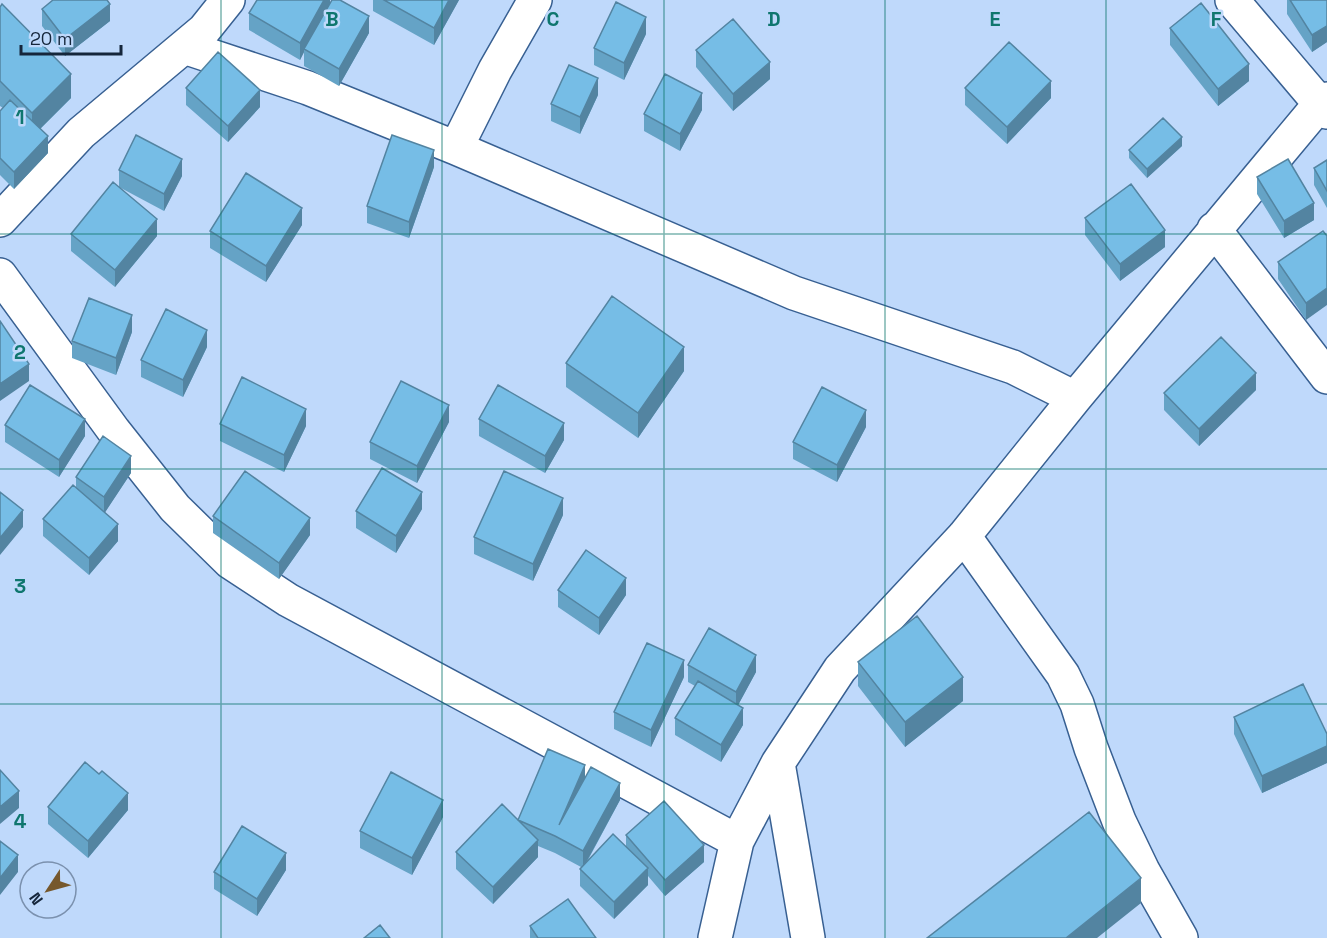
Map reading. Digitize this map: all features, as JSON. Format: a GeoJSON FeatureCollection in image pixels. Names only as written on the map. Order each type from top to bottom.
{"type":"FeatureCollection","features":[{"type":"Feature","properties":{"kind":"street"},"geometry":{"type":"LineString","coordinates":[[0,220],[81,133],[204,30],[228,0]]}},
{"type":"Feature","properties":{"kind":"street"},"geometry":{"type":"LineString","coordinates":[[456,148],[495,70],[536,0]]}},
{"type":"Feature","properties":{"kind":"street"},"geometry":{"type":"LineString","coordinates":[[715,938],[737,841],[778,763],[840,669],[964,536],[1214,229],[1324,105],[1232,0]]}},
{"type":"Feature","properties":{"kind":"street"},"geometry":{"type":"LineString","coordinates":[[184,47],[308,88],[456,148],[794,292],[1013,367],[1075,398]]}},
{"type":"Feature","properties":{"kind":"street"},"geometry":{"type":"LineString","coordinates":[[1214,229],[1327,377]]}},
{"type":"Feature","properties":{"kind":"street"},"geometry":{"type":"LineString","coordinates":[[0,275],[114,431],[175,508],[230,562],[288,600],[737,841]]}},
{"type":"Feature","properties":{"kind":"street"},"geometry":{"type":"LineString","coordinates":[[964,536],[1063,675],[1077,704],[1119,821],[1143,872],[1181,938]]}},
{"type":"Feature","properties":{"kind":"street"},"geometry":{"type":"LineString","coordinates":[[778,763],[808,938]]}},
{"type":"Feature","properties":{"kind":"building"},"geometry":{"type":"Polygon","coordinates":[[[53,0],[107,0],[110,4],[65,39],[42,9],[53,0]]]}},
{"type":"Feature","properties":{"kind":"building"},"geometry":{"type":"Polygon","coordinates":[[[257,0],[324,0],[300,43],[249,13],[257,0]]]}},
{"type":"Feature","properties":{"kind":"building"},"geometry":{"type":"Polygon","coordinates":[[[332,0],[340,0],[369,16],[339,69],[304,49],[332,0]]]}},
{"type":"Feature","properties":{"kind":"building"},"geometry":{"type":"Polygon","coordinates":[[[384,0],[449,0],[434,28],[384,0]]]}},
{"type":"Feature","properties":{"kind":"building"},"geometry":{"type":"Polygon","coordinates":[[[1290,0],[1327,0],[1327,26],[1312,35],[1290,0]]]}},
{"type":"Feature","properties":{"kind":"building"},"geometry":{"type":"Polygon","coordinates":[[[616,2],[646,17],[624,63],[594,48],[616,2]]]}},
{"type":"Feature","properties":{"kind":"building"},"geometry":{"type":"Polygon","coordinates":[[[1201,3],[1249,64],[1218,89],[1170,28],[1201,3]]]}},
{"type":"Feature","properties":{"kind":"building"},"geometry":{"type":"Polygon","coordinates":[[[2,4],[71,74],[32,113],[0,81],[0,7],[2,4]]]}},
{"type":"Feature","properties":{"kind":"building"},"geometry":{"type":"Polygon","coordinates":[[[733,19],[770,62],[733,94],[696,50],[733,19]]]}},
{"type":"Feature","properties":{"kind":"building"},"geometry":{"type":"Polygon","coordinates":[[[1009,42],[1051,81],[1007,127],[965,88],[1009,42]]]}},
{"type":"Feature","properties":{"kind":"building"},"geometry":{"type":"Polygon","coordinates":[[[218,52],[260,90],[228,126],[186,88],[218,52]]]}},
{"type":"Feature","properties":{"kind":"building"},"geometry":{"type":"Polygon","coordinates":[[[569,65],[598,78],[580,117],[551,104],[569,65]]]}},
{"type":"Feature","properties":{"kind":"building"},"geometry":{"type":"Polygon","coordinates":[[[665,74],[702,93],[680,134],[644,114],[665,74]]]}},
{"type":"Feature","properties":{"kind":"building"},"geometry":{"type":"Polygon","coordinates":[[[10,100],[48,136],[14,172],[0,158],[0,111],[10,100]]]}},
{"type":"Feature","properties":{"kind":"building"},"geometry":{"type":"Polygon","coordinates":[[[1163,118],[1182,137],[1147,169],[1129,150],[1163,118]]]}},
{"type":"Feature","properties":{"kind":"building"},"geometry":{"type":"Polygon","coordinates":[[[136,135],[182,159],[164,194],[119,170],[136,135]]]}},
{"type":"Feature","properties":{"kind":"building"},"geometry":{"type":"Polygon","coordinates":[[[392,135],[434,150],[409,222],[367,206],[392,135]]]}},
{"type":"Feature","properties":{"kind":"building"},"geometry":{"type":"Polygon","coordinates":[[[1288,159],[1314,203],[1284,221],[1257,177],[1288,159]]]}},
{"type":"Feature","properties":{"kind":"building"},"geometry":{"type":"Polygon","coordinates":[[[1327,160],[1327,191],[1314,168],[1327,160]]]}},
{"type":"Feature","properties":{"kind":"building"},"geometry":{"type":"Polygon","coordinates":[[[246,173],[302,208],[266,266],[210,231],[246,173]]]}},
{"type":"Feature","properties":{"kind":"building"},"geometry":{"type":"Polygon","coordinates":[[[113,182],[157,219],[115,270],[71,234],[113,182]]]}},
{"type":"Feature","properties":{"kind":"building"},"geometry":{"type":"Polygon","coordinates":[[[1131,184],[1165,230],[1120,264],[1085,218],[1131,184]]]}},
{"type":"Feature","properties":{"kind":"building"},"geometry":{"type":"Polygon","coordinates":[[[1323,231],[1327,236],[1327,288],[1306,303],[1278,262],[1323,231]]]}},
{"type":"Feature","properties":{"kind":"building"},"geometry":{"type":"Polygon","coordinates":[[[612,296],[684,347],[638,413],[566,363],[612,296]]]}},
{"type":"Feature","properties":{"kind":"building"},"geometry":{"type":"Polygon","coordinates":[[[89,298],[132,315],[116,358],[72,341],[89,298]]]}},
{"type":"Feature","properties":{"kind":"building"},"geometry":{"type":"Polygon","coordinates":[[[166,309],[207,330],[183,380],[141,360],[166,309]]]}},
{"type":"Feature","properties":{"kind":"building"},"geometry":{"type":"Polygon","coordinates":[[[0,321],[29,364],[0,384],[0,321]]]}},
{"type":"Feature","properties":{"kind":"building"},"geometry":{"type":"Polygon","coordinates":[[[1221,337],[1256,373],[1199,429],[1164,393],[1221,337]]]}},
{"type":"Feature","properties":{"kind":"building"},"geometry":{"type":"Polygon","coordinates":[[[242,377],[306,409],[284,455],[220,424],[242,377]]]}},
{"type":"Feature","properties":{"kind":"building"},"geometry":{"type":"Polygon","coordinates":[[[401,381],[449,405],[417,466],[370,442],[401,381]]]}},
{"type":"Feature","properties":{"kind":"building"},"geometry":{"type":"Polygon","coordinates":[[[30,385],[85,419],[59,460],[5,425],[30,385]]]}},
{"type":"Feature","properties":{"kind":"building"},"geometry":{"type":"Polygon","coordinates":[[[498,385],[564,423],[545,456],[479,419],[498,385]]]}},
{"type":"Feature","properties":{"kind":"building"},"geometry":{"type":"Polygon","coordinates":[[[822,387],[866,410],[837,465],[793,442],[822,387]]]}},
{"type":"Feature","properties":{"kind":"building"},"geometry":{"type":"Polygon","coordinates":[[[103,436],[131,456],[104,497],[76,477],[103,436]]]}},
{"type":"Feature","properties":{"kind":"building"},"geometry":{"type":"Polygon","coordinates":[[[382,468],[422,492],[396,536],[356,511],[382,468]]]}},
{"type":"Feature","properties":{"kind":"building"},"geometry":{"type":"Polygon","coordinates":[[[245,471],[310,518],[279,563],[213,516],[245,471]]]}},
{"type":"Feature","properties":{"kind":"building"},"geometry":{"type":"Polygon","coordinates":[[[504,471],[563,498],[533,564],[474,537],[504,471]]]}},
{"type":"Feature","properties":{"kind":"building"},"geometry":{"type":"Polygon","coordinates":[[[73,485],[118,524],[89,558],[43,519],[73,485]]]}},
{"type":"Feature","properties":{"kind":"building"},"geometry":{"type":"Polygon","coordinates":[[[0,492],[23,510],[0,538],[0,492]]]}},
{"type":"Feature","properties":{"kind":"building"},"geometry":{"type":"Polygon","coordinates":[[[586,550],[626,578],[599,618],[558,590],[586,550]]]}},
{"type":"Feature","properties":{"kind":"building"},"geometry":{"type":"Polygon","coordinates":[[[917,616],[963,677],[905,722],[858,662],[917,616]]]}},
{"type":"Feature","properties":{"kind":"building"},"geometry":{"type":"Polygon","coordinates":[[[709,628],[756,655],[736,692],[688,665],[709,628]]]}},
{"type":"Feature","properties":{"kind":"building"},"geometry":{"type":"Polygon","coordinates":[[[647,643],[684,660],[651,730],[614,712],[647,643]]]}},
{"type":"Feature","properties":{"kind":"building"},"geometry":{"type":"Polygon","coordinates":[[[698,681],[743,708],[721,745],[675,718],[698,681]]]}},
{"type":"Feature","properties":{"kind":"building"},"geometry":{"type":"Polygon","coordinates":[[[1303,684],[1327,734],[1327,746],[1262,776],[1234,717],[1303,684]]]}},
{"type":"Feature","properties":{"kind":"building"},"geometry":{"type":"Polygon","coordinates":[[[548,749],[585,765],[559,825],[591,767],[620,783],[583,851],[518,820],[548,749]]]}},
{"type":"Feature","properties":{"kind":"building"},"geometry":{"type":"Polygon","coordinates":[[[85,762],[99,774],[102,771],[128,793],[88,841],[48,807],[85,762]]]}},
{"type":"Feature","properties":{"kind":"building"},"geometry":{"type":"Polygon","coordinates":[[[0,770],[19,791],[0,807],[0,770]]]}},
{"type":"Feature","properties":{"kind":"building"},"geometry":{"type":"Polygon","coordinates":[[[391,772],[443,800],[412,858],[360,831],[391,772]]]}},
{"type":"Feature","properties":{"kind":"building"},"geometry":{"type":"Polygon","coordinates":[[[664,801],[704,845],[665,880],[626,835],[664,801]]]}},
{"type":"Feature","properties":{"kind":"building"},"geometry":{"type":"Polygon","coordinates":[[[502,804],[538,840],[493,887],[456,852],[502,804]]]}},
{"type":"Feature","properties":{"kind":"building"},"geometry":{"type":"Polygon","coordinates":[[[1089,812],[1141,878],[1066,938],[927,938],[1089,812]]]}},
{"type":"Feature","properties":{"kind":"building"},"geometry":{"type":"Polygon","coordinates":[[[242,826],[286,853],[257,899],[214,872],[242,826]]]}},
{"type":"Feature","properties":{"kind":"building"},"geometry":{"type":"Polygon","coordinates":[[[613,834],[648,868],[614,902],[580,869],[613,834]]]}},
{"type":"Feature","properties":{"kind":"building"},"geometry":{"type":"Polygon","coordinates":[[[0,841],[18,855],[0,878],[0,841]]]}},
{"type":"Feature","properties":{"kind":"building"},"geometry":{"type":"Polygon","coordinates":[[[568,899],[596,938],[538,938],[530,926],[568,899]]]}},
{"type":"Feature","properties":{"kind":"building"},"geometry":{"type":"Polygon","coordinates":[[[380,925],[390,938],[364,938],[380,925]]]}}]}
